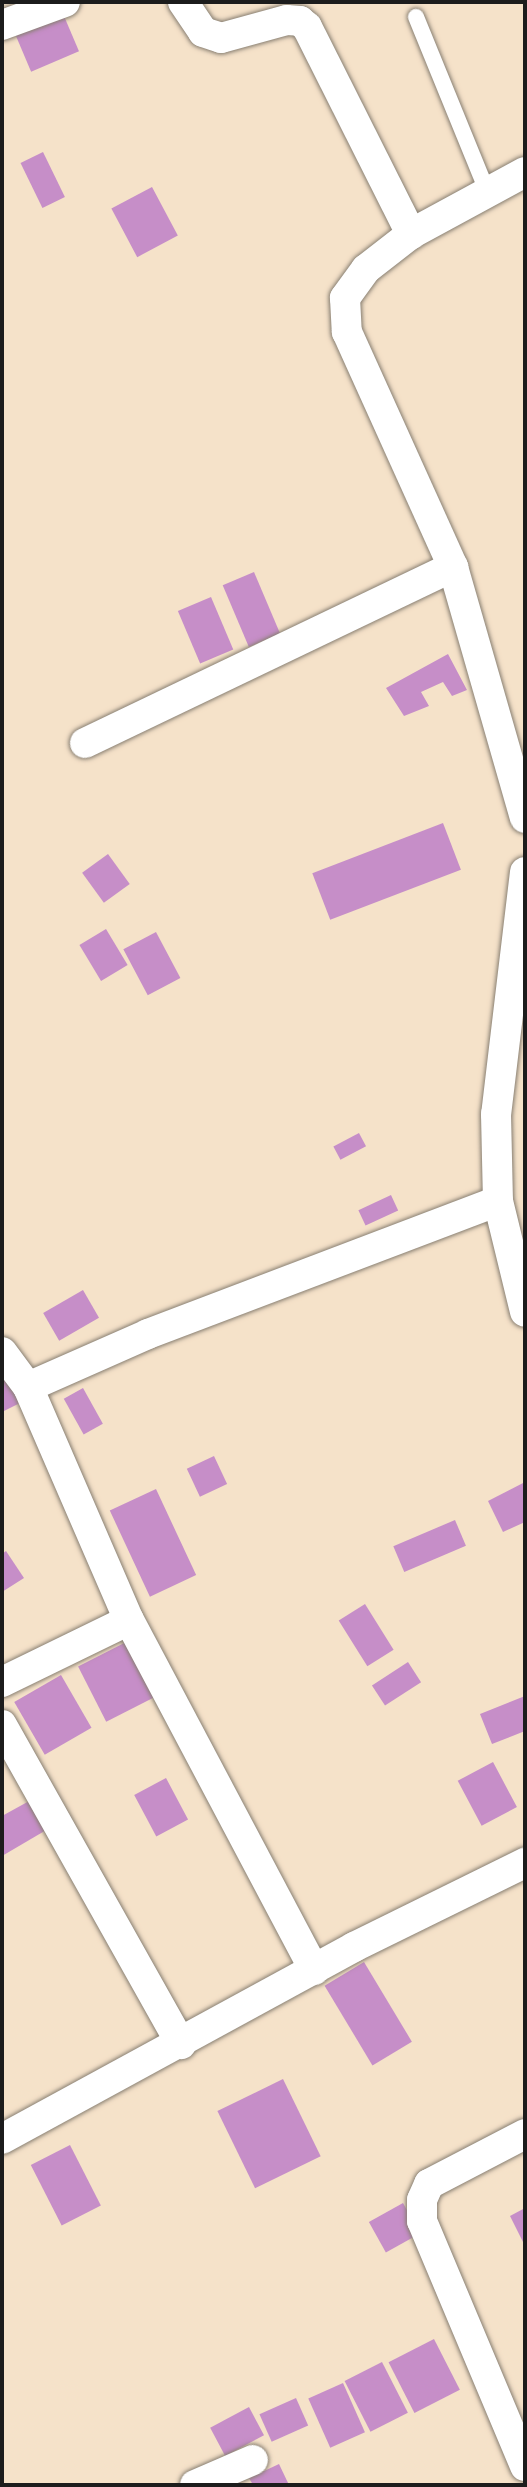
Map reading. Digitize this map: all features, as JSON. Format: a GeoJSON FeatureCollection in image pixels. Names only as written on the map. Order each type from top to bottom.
{"type":"FeatureCollection","features":[{"type":"Feature","properties":{"kind":"street"},"geometry":{"type":"LineString","coordinates":[[2,25],[65,2]]}},
{"type":"Feature","properties":{"kind":"street"},"geometry":{"type":"LineString","coordinates":[[183,2],[203,32],[221,38],[287,20],[300,21],[307,27],[411,234]]}},
{"type":"Feature","properties":{"kind":"street"},"geometry":{"type":"LineString","coordinates":[[525,172],[411,234],[366,269],[345,298],[347,332],[453,567],[525,818]]}},
{"type":"Feature","properties":{"kind":"street"},"geometry":{"type":"LineString","coordinates":[[85,743],[453,567]]}},
{"type":"Feature","properties":{"kind":"street"},"geometry":{"type":"LineString","coordinates":[[525,872],[496,1114],[498,1201],[525,1312]]}},
{"type":"Feature","properties":{"kind":"street"},"geometry":{"type":"LineString","coordinates":[[28,1387],[148,1334],[498,1201]]}},
{"type":"Feature","properties":{"kind":"street"},"geometry":{"type":"LineString","coordinates":[[2,1352],[28,1387],[129,1619],[314,1970]]}},
{"type":"Feature","properties":{"kind":"street"},"geometry":{"type":"LineString","coordinates":[[2,1682],[129,1619]]}},
{"type":"Feature","properties":{"kind":"street"},"geometry":{"type":"LineString","coordinates":[[2,1725],[181,2043]]}},
{"type":"Feature","properties":{"kind":"street"},"geometry":{"type":"LineString","coordinates":[[2,2139],[314,1970],[525,1863]]}},
{"type":"Feature","properties":{"kind":"street"},"geometry":{"type":"LineString","coordinates":[[525,2134],[429,2184],[422,2200],[422,2221],[525,2466]]}},
{"type":"Feature","properties":{"kind":"street"},"geometry":{"type":"LineString","coordinates":[[195,2485],[253,2460]]}},
{"type":"Feature","properties":{"kind":"lane"},"geometry":{"type":"LineString","coordinates":[[416,17],[488,191]]}},
{"type":"Feature","properties":{"kind":"building"},"geometry":{"type":"Polygon","coordinates":[[[61,9],[79,51],[31,72],[13,29],[61,9]]]}},
{"type":"Feature","properties":{"kind":"building"},"geometry":{"type":"Polygon","coordinates":[[[43,152],[65,197],[42,208],[21,163],[43,152]]]}},
{"type":"Feature","properties":{"kind":"building"},"geometry":{"type":"Polygon","coordinates":[[[152,187],[178,236],[137,257],[111,209],[152,187]]]}},
{"type":"Feature","properties":{"kind":"building"},"geometry":{"type":"Polygon","coordinates":[[[254,572],[280,634],[249,647],[223,585],[254,572]]]}},
{"type":"Feature","properties":{"kind":"building"},"geometry":{"type":"Polygon","coordinates":[[[211,597],[233,649],[200,664],[178,611],[211,597]]]}},
{"type":"Feature","properties":{"kind":"building"},"geometry":{"type":"Polygon","coordinates":[[[448,654],[467,690],[452,696],[443,682],[421,692],[429,706],[404,716],[386,688],[448,654]]]}},
{"type":"Feature","properties":{"kind":"building"},"geometry":{"type":"Polygon","coordinates":[[[443,823],[461,870],[330,920],[312,873],[443,823]]]}},
{"type":"Feature","properties":{"kind":"building"},"geometry":{"type":"Polygon","coordinates":[[[108,854],[130,884],[104,903],[82,873],[108,854]]]}},
{"type":"Feature","properties":{"kind":"building"},"geometry":{"type":"Polygon","coordinates":[[[106,929],[128,965],[101,981],[79,945],[106,929]]]}},
{"type":"Feature","properties":{"kind":"building"},"geometry":{"type":"Polygon","coordinates":[[[156,932],[180,978],[148,995],[123,949],[156,932]]]}},
{"type":"Feature","properties":{"kind":"building"},"geometry":{"type":"Polygon","coordinates":[[[359,1133],[366,1146],[340,1160],[333,1147],[359,1133]]]}},
{"type":"Feature","properties":{"kind":"building"},"geometry":{"type":"Polygon","coordinates":[[[391,1195],[398,1210],[366,1226],[358,1210],[391,1195]]]}},
{"type":"Feature","properties":{"kind":"building"},"geometry":{"type":"Polygon","coordinates":[[[83,1290],[99,1318],[59,1341],[43,1313],[83,1290]]]}},
{"type":"Feature","properties":{"kind":"building"},"geometry":{"type":"Polygon","coordinates":[[[2,1359],[24,1401],[2,1412],[2,1359]]]}},
{"type":"Feature","properties":{"kind":"building"},"geometry":{"type":"Polygon","coordinates":[[[83,1388],[103,1424],[84,1435],[64,1399],[83,1388]]]}},
{"type":"Feature","properties":{"kind":"building"},"geometry":{"type":"Polygon","coordinates":[[[214,1456],[227,1484],[200,1497],[187,1469],[214,1456]]]}},
{"type":"Feature","properties":{"kind":"building"},"geometry":{"type":"Polygon","coordinates":[[[525,1482],[525,1522],[503,1532],[488,1501],[525,1482]]]}},
{"type":"Feature","properties":{"kind":"building"},"geometry":{"type":"Polygon","coordinates":[[[156,1489],[196,1575],[150,1597],[110,1511],[156,1489]]]}},
{"type":"Feature","properties":{"kind":"building"},"geometry":{"type":"Polygon","coordinates":[[[455,1520],[466,1546],[404,1572],[393,1546],[455,1520]]]}},
{"type":"Feature","properties":{"kind":"building"},"geometry":{"type":"Polygon","coordinates":[[[6,1551],[24,1578],[2,1592],[2,1554],[6,1551]]]}},
{"type":"Feature","properties":{"kind":"building"},"geometry":{"type":"Polygon","coordinates":[[[365,1604],[394,1650],[367,1666],[339,1620],[365,1604]]]}},
{"type":"Feature","properties":{"kind":"building"},"geometry":{"type":"Polygon","coordinates":[[[136,1637],[164,1692],[106,1722],[78,1667],[136,1637]]]}},
{"type":"Feature","properties":{"kind":"building"},"geometry":{"type":"Polygon","coordinates":[[[408,1662],[421,1682],[385,1706],[372,1685],[408,1662]]]}},
{"type":"Feature","properties":{"kind":"building"},"geometry":{"type":"Polygon","coordinates":[[[61,1675],[92,1728],[45,1755],[14,1702],[61,1675]]]}},
{"type":"Feature","properties":{"kind":"building"},"geometry":{"type":"Polygon","coordinates":[[[525,1696],[525,1731],[492,1744],[480,1714],[525,1696]]]}},
{"type":"Feature","properties":{"kind":"building"},"geometry":{"type":"Polygon","coordinates":[[[493,1762],[517,1807],[482,1826],[458,1781],[493,1762]]]}},
{"type":"Feature","properties":{"kind":"building"},"geometry":{"type":"Polygon","coordinates":[[[166,1778],[188,1819],[156,1836],[134,1795],[166,1778]]]}},
{"type":"Feature","properties":{"kind":"building"},"geometry":{"type":"Polygon","coordinates":[[[31,1800],[48,1829],[2,1856],[2,1816],[31,1800]]]}},
{"type":"Feature","properties":{"kind":"building"},"geometry":{"type":"Polygon","coordinates":[[[364,1962],[412,2042],[372,2065],[325,1986],[364,1962]]]}},
{"type":"Feature","properties":{"kind":"building"},"geometry":{"type":"Polygon","coordinates":[[[283,2079],[321,2156],[255,2188],[217,2111],[283,2079]]]}},
{"type":"Feature","properties":{"kind":"building"},"geometry":{"type":"Polygon","coordinates":[[[70,2145],[101,2206],[62,2226],[31,2165],[70,2145]]]}},
{"type":"Feature","properties":{"kind":"building"},"geometry":{"type":"Polygon","coordinates":[[[403,2203],[420,2234],[386,2253],[369,2222],[403,2203]]]}},
{"type":"Feature","properties":{"kind":"building"},"geometry":{"type":"Polygon","coordinates":[[[525,2208],[525,2246],[510,2216],[525,2208]]]}},
{"type":"Feature","properties":{"kind":"building"},"geometry":{"type":"Polygon","coordinates":[[[434,2339],[460,2390],[414,2413],[389,2362],[434,2339]]]}},
{"type":"Feature","properties":{"kind":"building"},"geometry":{"type":"Polygon","coordinates":[[[382,2362],[408,2413],[370,2432],[345,2381],[382,2362]]]}},
{"type":"Feature","properties":{"kind":"building"},"geometry":{"type":"Polygon","coordinates":[[[343,2383],[365,2432],[330,2448],[308,2398],[343,2383]]]}},
{"type":"Feature","properties":{"kind":"building"},"geometry":{"type":"Polygon","coordinates":[[[296,2398],[308,2425],[272,2442],[259,2414],[296,2398]]]}},
{"type":"Feature","properties":{"kind":"building"},"geometry":{"type":"Polygon","coordinates":[[[249,2407],[264,2435],[225,2456],[210,2428],[249,2407]]]}},
{"type":"Feature","properties":{"kind":"building"},"geometry":{"type":"Polygon","coordinates":[[[279,2464],[289,2485],[253,2485],[249,2478],[279,2464]]]}}]}
